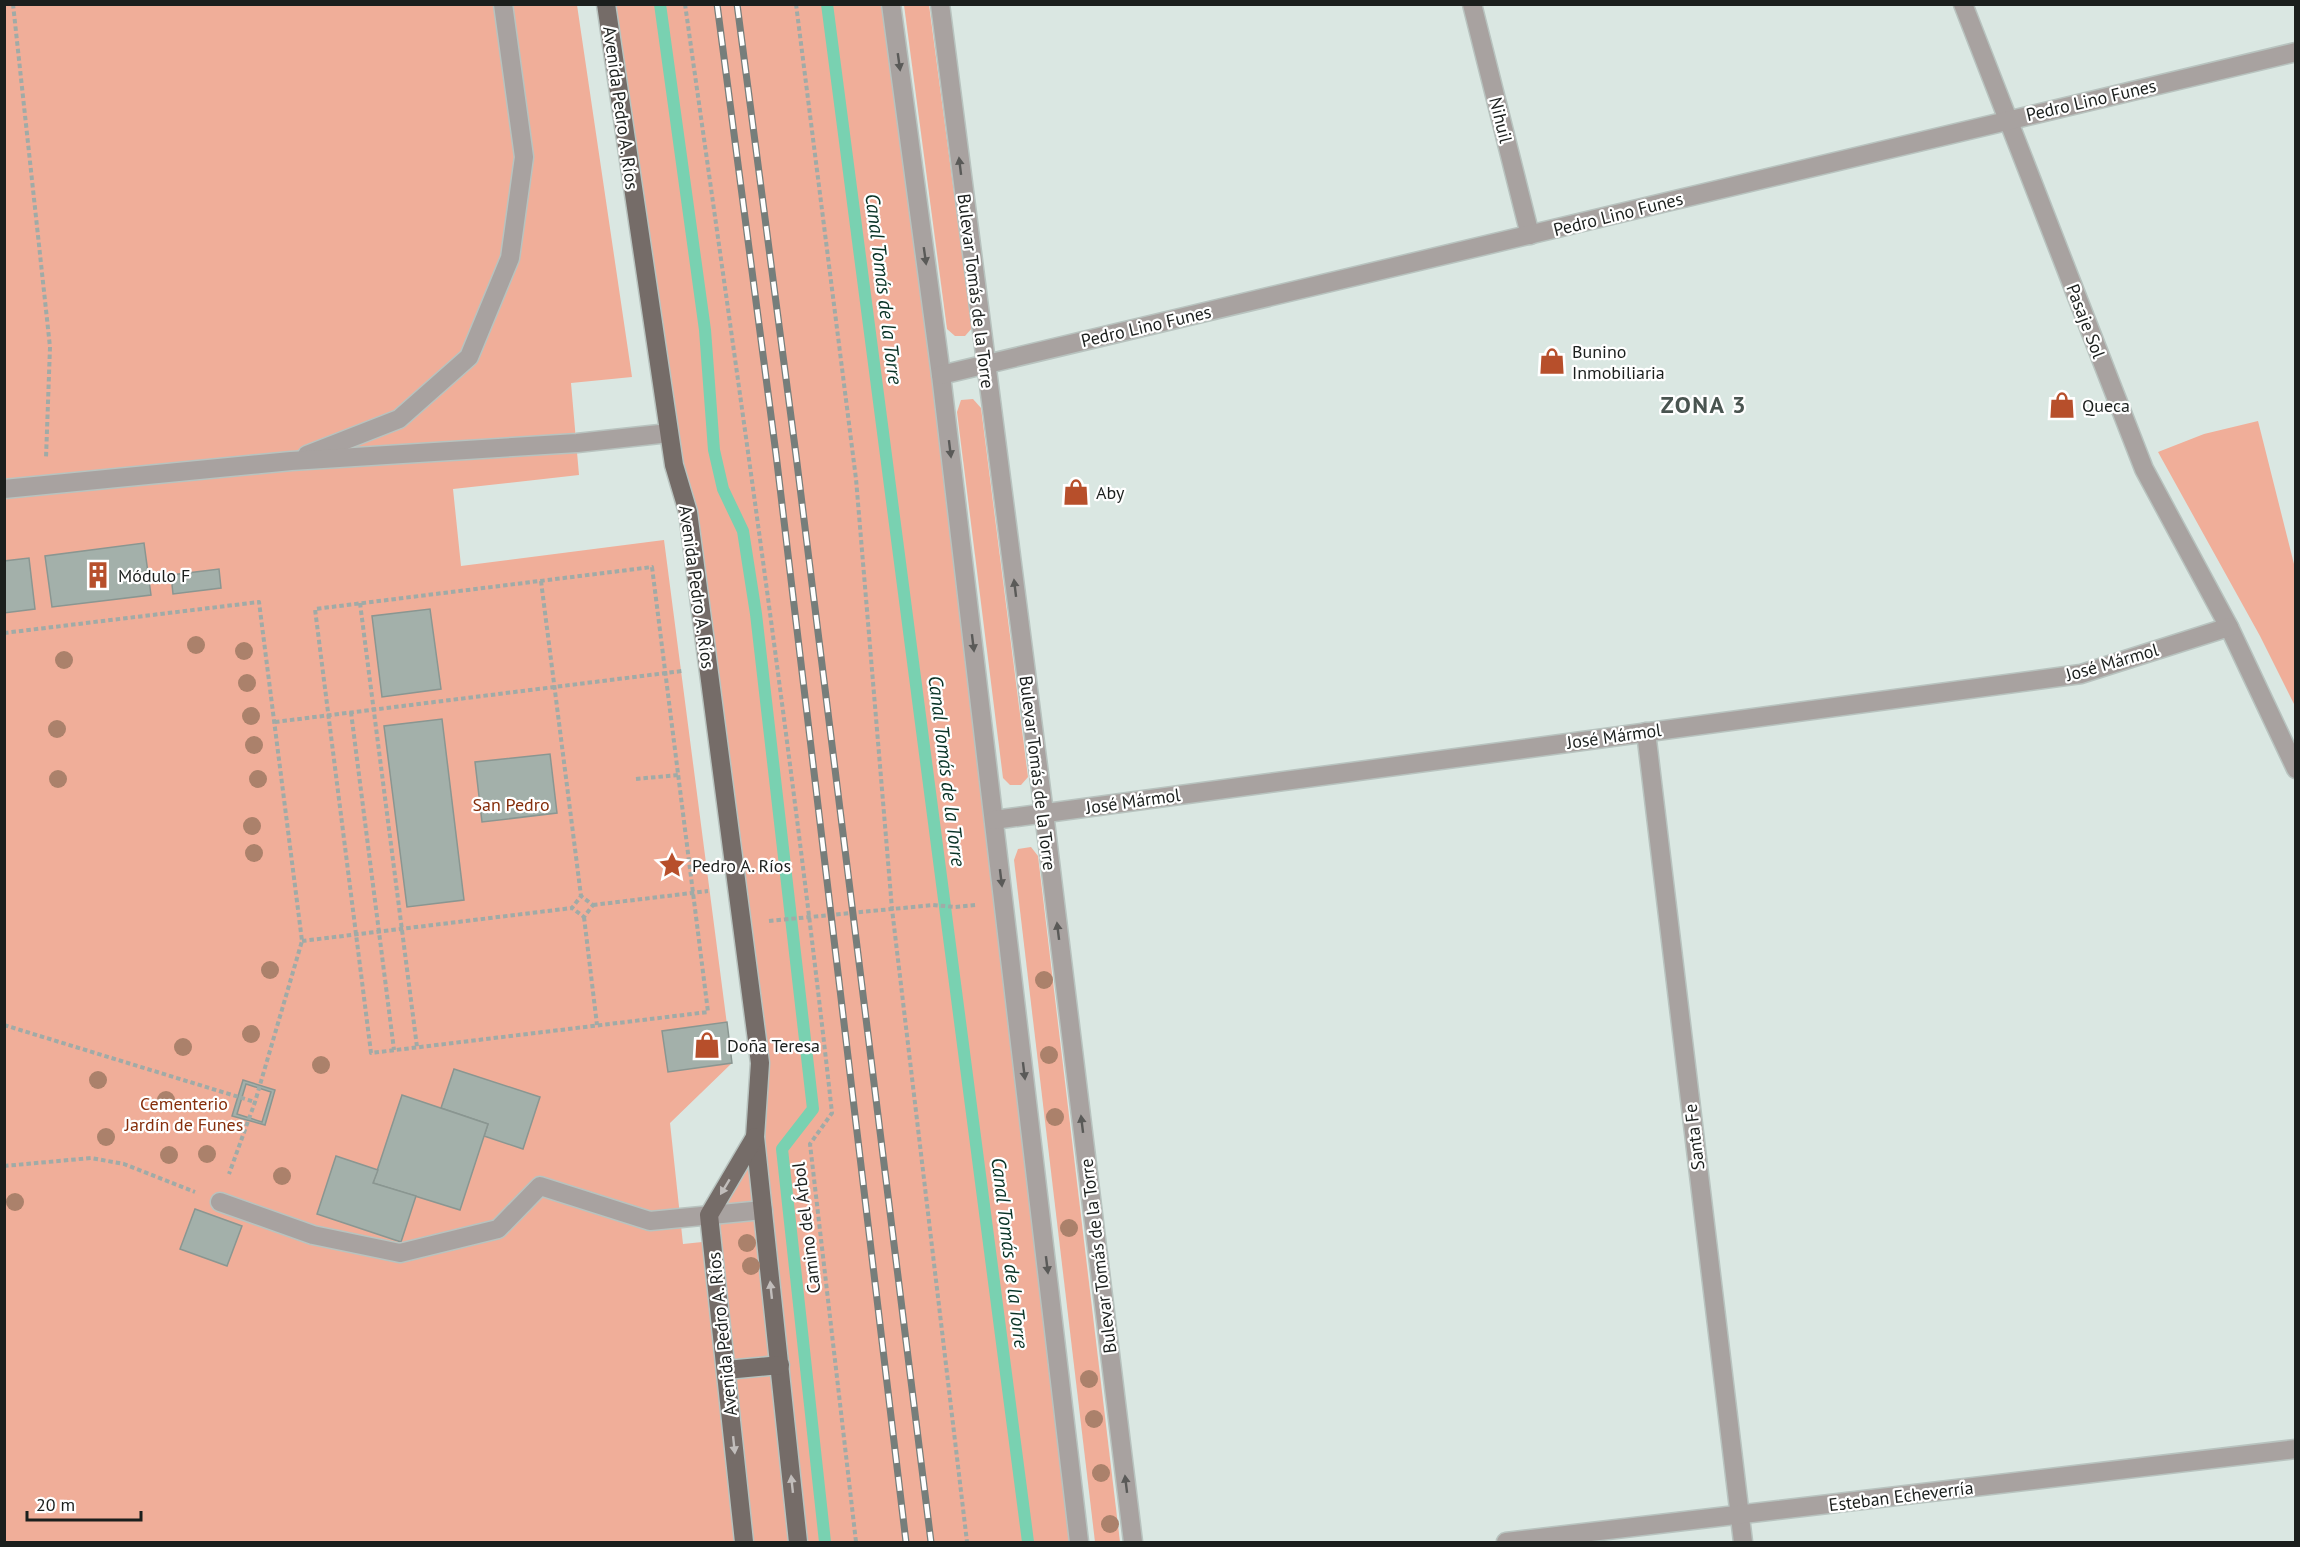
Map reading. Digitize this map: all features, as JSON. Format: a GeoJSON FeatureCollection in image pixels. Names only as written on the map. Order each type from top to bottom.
{"type":"FeatureCollection","features":[{"type":"Feature","properties":{"kind":"main road","name":"Avenida Pedro A. Ríos"},"geometry":{"type":"LineString","coordinates":[[606,4],[674,465],[688,512],[760,1063],[755,1137],[798,1542]]}},
{"type":"Feature","properties":{"kind":"main road","name":"Avenida Pedro A. Ríos"},"geometry":{"type":"LineString","coordinates":[[744,1542],[709,1215],[755,1137]]}},
{"type":"Feature","properties":{"kind":"main road"},"geometry":{"type":"LineString","coordinates":[[726,1370],[780,1365]]}},
{"type":"Feature","properties":{"kind":"street"},"geometry":{"type":"LineString","coordinates":[[291,461],[399,419],[469,357],[510,258],[524,157],[502,4]]}},
{"type":"Feature","properties":{"kind":"street"},"geometry":{"type":"LineString","coordinates":[[891,4],[941,375],[1079,1542]]}},
{"type":"Feature","properties":{"kind":"street","name":"Bulevar Tomás de la Torre"},"geometry":{"type":"LineString","coordinates":[[940,4],[1044,813],[1133,1542]]}},
{"type":"Feature","properties":{"kind":"street","name":"Nihuil"},"geometry":{"type":"LineString","coordinates":[[1472,4],[1530,235]]}},
{"type":"Feature","properties":{"kind":"street","name":"Pasaje Sol"},"geometry":{"type":"LineString","coordinates":[[1963,4],[2144,469],[2229,627],[2295,768]]}},
{"type":"Feature","properties":{"kind":"street","name":"Pedro Lino Funes"},"geometry":{"type":"LineString","coordinates":[[941,375],[2295,52]]}},
{"type":"Feature","properties":{"kind":"street"},"geometry":{"type":"LineString","coordinates":[[4,489],[291,461],[577,444],[669,434]]}},
{"type":"Feature","properties":{"kind":"street","name":"José Mármol"},"geometry":{"type":"LineString","coordinates":[[994,820],[2081,674],[2229,627]]}},
{"type":"Feature","properties":{"kind":"street","name":"Santa Fe"},"geometry":{"type":"LineString","coordinates":[[1646,732],[1743,1542]]}},
{"type":"Feature","properties":{"kind":"street"},"geometry":{"type":"LineString","coordinates":[[220,1202],[313,1235],[400,1253],[498,1229],[540,1186],[650,1221],[763,1210]]}},
{"type":"Feature","properties":{"kind":"street","name":"Esteban Echeverría"},"geometry":{"type":"LineString","coordinates":[[1506,1542],[2295,1449]]}},
{"type":"Feature","properties":{"kind":"path"},"geometry":{"type":"LineString","coordinates":[[13,4],[50,347],[46,485]]}},
{"type":"Feature","properties":{"kind":"path","name":"Camino del Árbol"},"geometry":{"type":"LineString","coordinates":[[685,4],[764,557],[810,917],[832,1113],[810,1144],[856,1542]]}},
{"type":"Feature","properties":{"kind":"path"},"geometry":{"type":"LineString","coordinates":[[796,4],[856,479],[892,909],[967,1542]]}},
{"type":"Feature","properties":{"kind":"path"},"geometry":{"type":"LineString","coordinates":[[652,567],[708,1012],[371,1053],[315,609],[541,581],[652,567]]}},
{"type":"Feature","properties":{"kind":"path"},"geometry":{"type":"LineString","coordinates":[[541,581],[581,896],[592,905],[737,887]]}},
{"type":"Feature","properties":{"kind":"path"},"geometry":{"type":"LineString","coordinates":[[4,633],[259,602],[302,941],[255,1102],[220,1202],[123,1164],[90,1158],[4,1166]]}},
{"type":"Feature","properties":{"kind":"path"},"geometry":{"type":"LineString","coordinates":[[360,603],[417,1047]]}},
{"type":"Feature","properties":{"kind":"path"},"geometry":{"type":"LineString","coordinates":[[275,722],[708,668]]}},
{"type":"Feature","properties":{"kind":"path"},"geometry":{"type":"LineString","coordinates":[[351,712],[394,1050]]}},
{"type":"Feature","properties":{"kind":"path"},"geometry":{"type":"LineString","coordinates":[[636,779],[678,775]]}},
{"type":"Feature","properties":{"kind":"path"},"geometry":{"type":"LineString","coordinates":[[572,908],[581,896]]}},
{"type":"Feature","properties":{"kind":"path"},"geometry":{"type":"LineString","coordinates":[[592,905],[584,917],[597,1025]]}},
{"type":"Feature","properties":{"kind":"path"},"geometry":{"type":"LineString","coordinates":[[789,919],[933,905],[955,907]]}},
{"type":"Feature","properties":{"kind":"path"},"geometry":{"type":"LineString","coordinates":[[302,941],[572,908],[584,917]]}},
{"type":"Feature","properties":{"kind":"path"},"geometry":{"type":"LineString","coordinates":[[4,1025],[255,1102]]}},
{"type":"Feature","properties":{"kind":"green space"},"geometry":{"type":"Polygon","coordinates":[[[5,5],[577,5],[632,377],[571,383],[579,475],[453,489],[461,566],[664,540],[732,1063],[670,1123],[683,1244],[712,1241],[709,1215],[755,1137],[760,1063],[606,5],[891,5],[1079,1542],[5,1542],[5,5]]]}},
{"type":"Feature","properties":{"kind":"green space"},"geometry":{"type":"Polygon","coordinates":[[[904,5],[929,5],[972,328],[965,336],[955,336],[947,329],[904,5]]]}},
{"type":"Feature","properties":{"kind":"green space"},"geometry":{"type":"Polygon","coordinates":[[[973,399],[981,408],[1028,777],[1021,785],[1010,785],[1003,778],[957,412],[961,400],[973,399]]]}},
{"type":"Feature","properties":{"kind":"green space"},"geometry":{"type":"Polygon","coordinates":[[[2258,421],[2295,568],[2295,706],[2260,636],[2158,452],[2204,434],[2258,421]]]}},
{"type":"Feature","properties":{"kind":"green space"},"geometry":{"type":"Polygon","coordinates":[[[1031,847],[1038,856],[1120,1542],[1095,1542],[1014,860],[1018,849],[1031,847]]]}},
{"type":"Feature","properties":{"kind":"building","name":"Módulo F"},"geometry":{"type":"Polygon","coordinates":[[[144,543],[151,595],[52,607],[45,556],[144,543]]]}},
{"type":"Feature","properties":{"kind":"building"},"geometry":{"type":"Polygon","coordinates":[[[29,558],[35,609],[4,613],[4,561],[29,558]]]}},
{"type":"Feature","properties":{"kind":"building"},"geometry":{"type":"Polygon","coordinates":[[[219,569],[221,588],[173,594],[171,575],[219,569]]]}},
{"type":"Feature","properties":{"kind":"building"},"geometry":{"type":"Polygon","coordinates":[[[430,609],[441,689],[382,697],[372,616],[430,609]]]}},
{"type":"Feature","properties":{"kind":"building"},"geometry":{"type":"Polygon","coordinates":[[[442,719],[464,900],[407,907],[384,726],[442,719]]]}},
{"type":"Feature","properties":{"kind":"building"},"geometry":{"type":"Polygon","coordinates":[[[550,754],[557,813],[482,822],[475,762],[550,754]]]}},
{"type":"Feature","properties":{"kind":"building"},"geometry":{"type":"Polygon","coordinates":[[[727,1022],[732,1063],[668,1072],[662,1031],[727,1022]]]}},
{"type":"Feature","properties":{"kind":"building"},"geometry":{"type":"Polygon","coordinates":[[[454,1069],[540,1097],[523,1149],[484,1136],[488,1124],[441,1108],[454,1069]]]}},
{"type":"Feature","properties":{"kind":"building"},"geometry":{"type":"Polygon","coordinates":[[[243,1080],[275,1090],[265,1125],[232,1116],[243,1080]],[[246,1084],[237,1114],[262,1122],[271,1092],[246,1084]]]}},
{"type":"Feature","properties":{"kind":"building"},"geometry":{"type":"Polygon","coordinates":[[[402,1095],[488,1124],[460,1210],[373,1183],[402,1095]]]}},
{"type":"Feature","properties":{"kind":"building"},"geometry":{"type":"Polygon","coordinates":[[[336,1156],[378,1170],[373,1183],[416,1196],[401,1242],[317,1214],[336,1156]]]}},
{"type":"Feature","properties":{"kind":"building"},"geometry":{"type":"Polygon","coordinates":[[[195,1209],[242,1226],[227,1266],[180,1249],[195,1209]]]}},
{"type":"Feature","properties":{"kind":"waterway"},"geometry":{"type":"LineString","coordinates":[[660,4],[705,330],[714,450],[723,489],[743,531],[756,614],[813,1109],[782,1149],[825,1542]]}},
{"type":"Feature","properties":{"kind":"waterway","name":"Canal Tomás de la Torre"},"geometry":{"type":"LineString","coordinates":[[827,4],[1028,1542]]}},
{"type":"Feature","properties":{"kind":"railway"},"geometry":{"type":"LineString","coordinates":[[717,4],[776,454],[906,1542]]}},
{"type":"Feature","properties":{"kind":"railway"},"geometry":{"type":"LineString","coordinates":[[737,4],[796,455],[931,1542]]}},
{"type":"Feature","properties":{"kind":"place","name":"Bunino Inmobiliaria"},"geometry":{"type":"Point","coordinates":[1552,361]}},
{"type":"Feature","properties":{"kind":"place","name":"Queca"},"geometry":{"type":"Point","coordinates":[2062,405]}},
{"type":"Feature","properties":{"kind":"place","name":"Aby"},"geometry":{"type":"Point","coordinates":[1076,492]}},
{"type":"Feature","properties":{"kind":"place","name":"Módulo F"},"geometry":{"type":"Point","coordinates":[98,575]}},
{"type":"Feature","properties":{"kind":"place","name":"Pedro A. Ríos"},"geometry":{"type":"Point","coordinates":[672,865]}},
{"type":"Feature","properties":{"kind":"place","name":"Doña Teresa"},"geometry":{"type":"Point","coordinates":[707,1045]}},
{"type":"Feature","properties":{"kind":"district","name":"ZONA 3"},"geometry":{"type":"Point","coordinates":[1704,404]}},
{"type":"Feature","properties":{"kind":"park label","name":"San Pedro"},"geometry":{"type":"Point","coordinates":[511,804]}},
{"type":"Feature","properties":{"kind":"park label","name":"Cementerio Jardín de Funes"},"geometry":{"type":"Point","coordinates":[184,1113]}}]}
